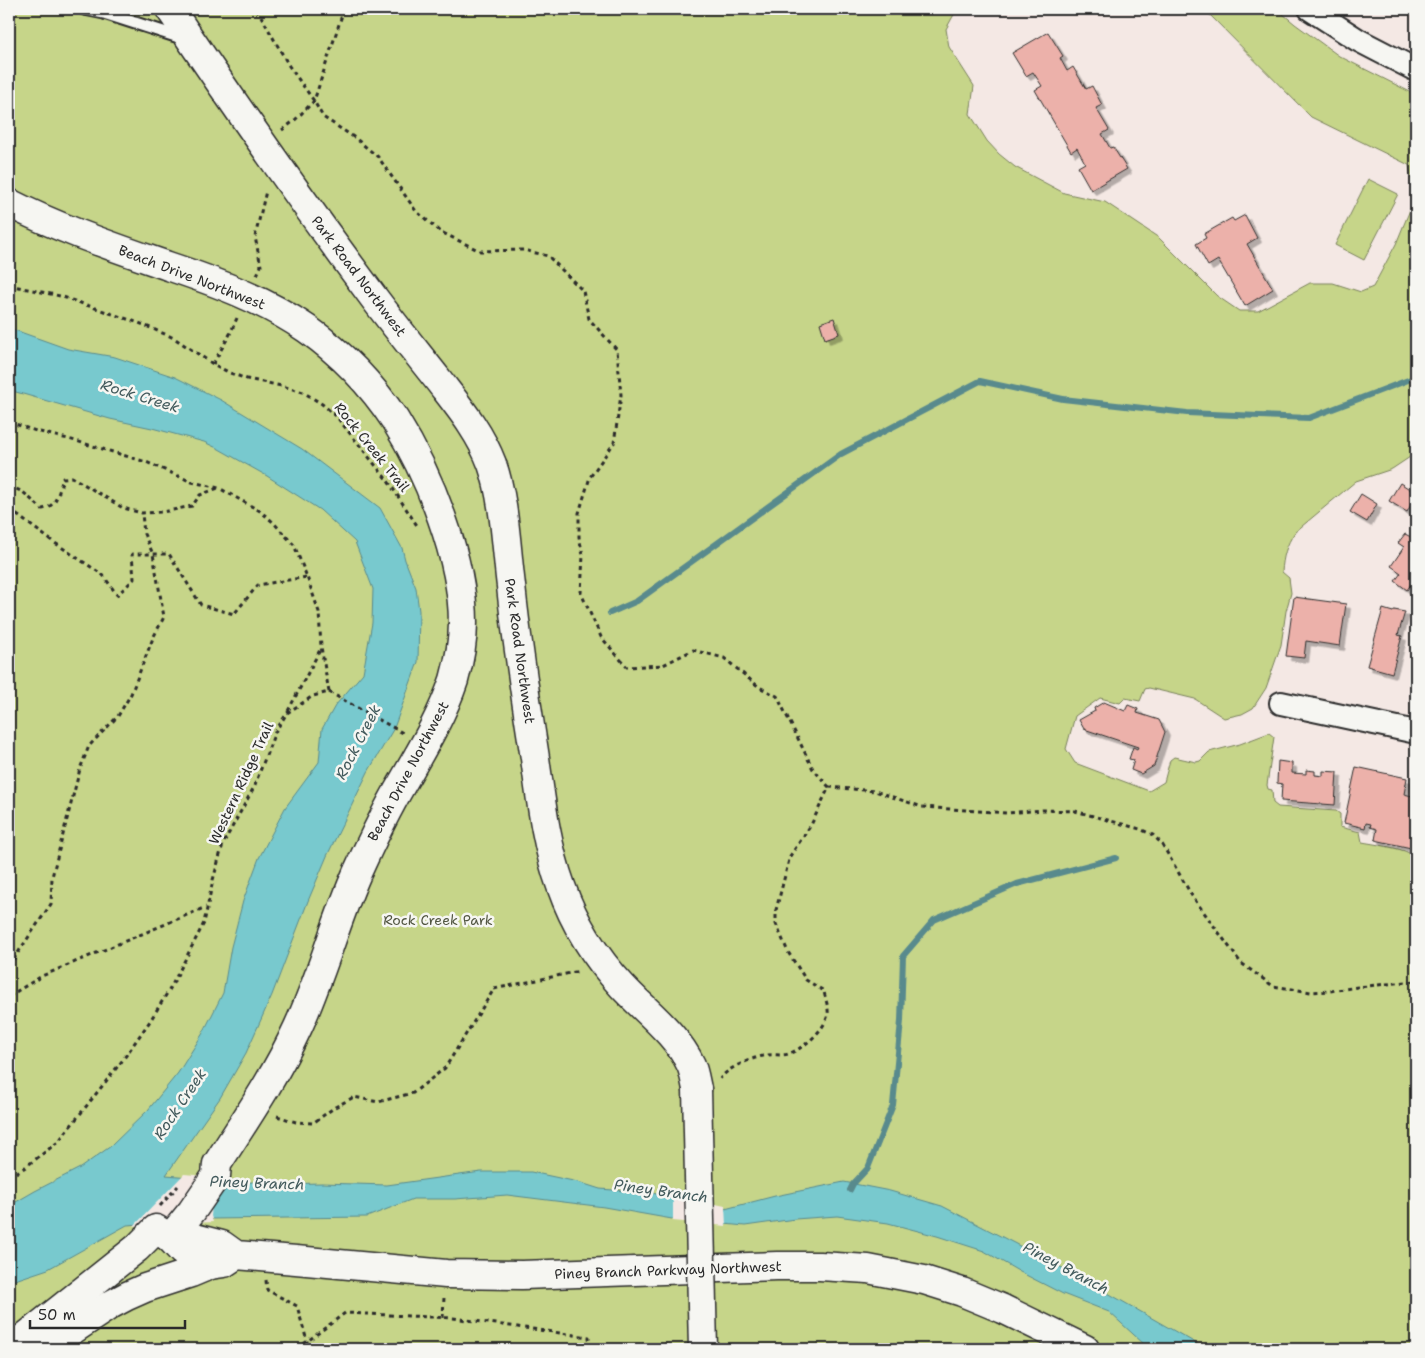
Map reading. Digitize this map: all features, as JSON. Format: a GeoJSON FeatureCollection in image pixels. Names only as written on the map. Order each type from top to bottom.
{"type":"FeatureCollection","features":[{"type":"Feature","properties":{"kind":"main road","name":"Park Road Northwest"},"geometry":{"type":"LineString","coordinates":[[170,9],[327,235],[465,414],[481,441],[492,466],[500,493],[518,651],[547,836],[560,884],[578,924],[596,953],[622,986],[680,1047],[690,1063],[694,1074],[708,1085],[703,1349]]}},
{"type":"Feature","properties":{"kind":"main road","name":"Beach Drive Northwest"},"geometry":{"type":"LineString","coordinates":[[9,203],[58,226],[247,296],[276,310],[306,329],[334,351],[373,391],[394,419],[419,462],[433,496],[456,569],[462,608],[463,633],[457,668],[446,699],[436,722],[392,801],[363,859],[343,907],[313,991],[292,1040],[265,1089],[217,1164],[216,1176],[192,1212],[136,1248],[10,1349]]}},
{"type":"Feature","properties":{"kind":"main road","name":"Beach Drive Northwest"},"geometry":{"type":"LineString","coordinates":[[42,1349],[76,1316],[154,1253],[166,1229]]}},
{"type":"Feature","properties":{"kind":"main road","name":"Piney Branch Parkway Northwest"},"geometry":{"type":"LineString","coordinates":[[166,1229],[222,1245],[236,1255],[446,1274],[484,1276],[777,1266],[868,1269],[915,1278],[962,1292],[1085,1349]]}},
{"type":"Feature","properties":{"kind":"main road"},"geometry":{"type":"LineString","coordinates":[[166,1229],[182,1251],[193,1260],[210,1265]]}},
{"type":"Feature","properties":{"kind":"main road","name":"Piney Branch Parkway Northwest"},"geometry":{"type":"LineString","coordinates":[[42,1349],[127,1296],[210,1265],[224,1263],[236,1255]]}},
{"type":"Feature","properties":{"kind":"street"},"geometry":{"type":"LineString","coordinates":[[1310,9],[1363,43],[1416,70]]}},
{"type":"Feature","properties":{"kind":"street"},"geometry":{"type":"LineString","coordinates":[[1281,703],[1416,732]]}},
{"type":"Feature","properties":{"kind":"lane"},"geometry":{"type":"LineString","coordinates":[[84,9],[104,13],[192,41]]}},
{"type":"Feature","properties":{"kind":"path"},"geometry":{"type":"LineString","coordinates":[[257,9],[288,66],[314,100],[323,116],[378,157],[416,211],[441,232],[480,250],[524,250],[548,256],[582,291],[589,318],[617,350],[621,395],[614,443],[590,477],[578,514],[579,537],[583,555],[581,593],[601,637],[627,667],[663,665],[693,650],[724,658],[759,687],[778,696],[814,769],[829,787],[875,791],[922,806],[1007,813],[1043,810],[1075,811],[1140,829],[1153,835],[1162,844],[1192,896],[1241,963],[1273,986],[1311,992],[1416,981]]}},
{"type":"Feature","properties":{"kind":"path"},"geometry":{"type":"LineString","coordinates":[[276,135],[294,121],[314,100],[342,15],[346,9]]}},
{"type":"Feature","properties":{"kind":"path"},"geometry":{"type":"LineString","coordinates":[[254,280],[261,266],[255,237],[267,187]]}},
{"type":"Feature","properties":{"kind":"path","name":"Rock Creek Trail"},"geometry":{"type":"LineString","coordinates":[[9,285],[60,296],[139,323],[174,338],[230,373],[247,379],[303,392],[336,416],[388,481],[420,532]]}},
{"type":"Feature","properties":{"kind":"path"},"geometry":{"type":"LineString","coordinates":[[213,364],[240,312]]}},
{"type":"Feature","properties":{"kind":"path"},"geometry":{"type":"LineString","coordinates":[[9,422],[146,462],[192,482],[219,488],[260,511],[294,544],[319,612],[321,648],[332,693],[400,731]]}},
{"type":"Feature","properties":{"kind":"path"},"geometry":{"type":"LineString","coordinates":[[9,486],[23,492],[42,509],[49,508],[54,502],[63,478],[72,477],[122,508],[142,513],[163,512],[192,506],[200,495],[219,488]]}},
{"type":"Feature","properties":{"kind":"path"},"geometry":{"type":"LineString","coordinates":[[9,512],[17,515],[103,575],[117,595],[134,579],[132,554],[169,554],[201,605],[234,614],[258,586],[307,577]]}},
{"type":"Feature","properties":{"kind":"path"},"geometry":{"type":"LineString","coordinates":[[9,966],[52,904],[54,868],[80,770],[89,746],[118,716],[131,694],[164,617],[153,554],[144,534],[142,513]]}},
{"type":"Feature","properties":{"kind":"path"},"geometry":{"type":"LineString","coordinates":[[287,712],[321,648]]}},
{"type":"Feature","properties":{"kind":"path","name":"Western Ridge Trail"},"geometry":{"type":"LineString","coordinates":[[9,1176],[24,1168],[58,1142],[122,1061],[171,987],[204,923],[212,880],[223,844],[254,787],[275,732],[287,712],[313,696],[332,693]]}},
{"type":"Feature","properties":{"kind":"path"},"geometry":{"type":"LineString","coordinates":[[708,1085],[740,1064],[768,1055],[787,1054],[810,1041],[823,1026],[829,1013],[824,991],[806,980],[788,952],[776,924],[776,910],[790,856],[810,825],[829,787]]}},
{"type":"Feature","properties":{"kind":"path"},"geometry":{"type":"LineString","coordinates":[[9,995],[42,976],[207,907]]}},
{"type":"Feature","properties":{"kind":"path"},"geometry":{"type":"LineString","coordinates":[[274,1115],[296,1122],[313,1123],[335,1107],[354,1097],[378,1102],[413,1093],[445,1068],[494,989],[582,971]]}},
{"type":"Feature","properties":{"kind":"path"},"geometry":{"type":"LineString","coordinates":[[262,1257],[267,1290],[297,1306],[307,1341],[307,1349]]}},
{"type":"Feature","properties":{"kind":"path"},"geometry":{"type":"LineString","coordinates":[[298,1349],[345,1313],[453,1318],[589,1337],[590,1349]]}},
{"type":"Feature","properties":{"kind":"green space","name":"Rock Creek Park"},"geometry":{"type":"Polygon","coordinates":[[[9,9],[957,9],[946,29],[949,47],[974,86],[970,114],[987,141],[999,154],[1015,167],[1064,193],[1105,202],[1159,238],[1217,296],[1239,311],[1258,311],[1310,283],[1333,283],[1361,292],[1373,287],[1396,244],[1414,200],[1409,165],[1311,117],[1204,9],[1277,9],[1339,56],[1416,95],[1416,453],[1392,469],[1356,481],[1295,532],[1289,542],[1282,567],[1282,572],[1289,578],[1291,593],[1286,611],[1281,645],[1266,688],[1253,708],[1242,714],[1224,718],[1195,699],[1149,688],[1145,689],[1140,701],[1125,698],[1120,703],[1100,698],[1075,716],[1066,749],[1075,763],[1149,791],[1164,782],[1170,760],[1174,757],[1196,762],[1200,761],[1209,752],[1240,744],[1269,733],[1274,737],[1267,785],[1268,789],[1272,790],[1273,803],[1278,807],[1336,811],[1340,814],[1340,827],[1360,832],[1362,842],[1400,849],[1409,853],[1412,857],[1416,865],[1416,1349],[9,1349],[9,9]]]}},
{"type":"Feature","properties":{"kind":"green space"},"geometry":{"type":"Polygon","coordinates":[[[1368,179],[1398,194],[1364,260],[1335,245],[1368,179]]]}},
{"type":"Feature","properties":{"kind":"water"},"geometry":{"type":"Polygon","coordinates":[[[9,328],[68,349],[115,357],[175,377],[221,400],[302,449],[380,508],[402,548],[416,588],[419,611],[418,662],[394,728],[368,772],[327,856],[272,995],[246,1053],[220,1098],[166,1175],[275,1184],[387,1185],[481,1172],[531,1172],[578,1182],[600,1189],[652,1193],[725,1209],[775,1196],[844,1182],[890,1191],[942,1206],[1078,1276],[1206,1349],[1155,1349],[1145,1345],[1109,1312],[1063,1294],[984,1251],[888,1223],[837,1216],[795,1219],[745,1226],[672,1219],[604,1207],[507,1195],[455,1199],[413,1199],[367,1217],[211,1219],[127,1225],[48,1269],[9,1282],[9,1206],[80,1168],[111,1146],[148,1110],[178,1073],[203,1033],[223,993],[231,947],[243,901],[259,858],[285,808],[319,762],[322,729],[335,706],[363,673],[372,623],[373,589],[355,542],[320,510],[267,476],[219,449],[204,442],[110,419],[9,390],[9,328]]]}},
{"type":"Feature","properties":{"kind":"pier"},"geometry":{"type":"Polygon","coordinates":[[[184,1174],[229,1178],[212,1206],[211,1216],[213,1222],[134,1226],[184,1174]]]}},
{"type":"Feature","properties":{"kind":"pier"},"geometry":{"type":"Polygon","coordinates":[[[673,1195],[725,1206],[726,1226],[673,1221],[673,1195]]]}},
{"type":"Feature","properties":{"kind":"building"},"geometry":{"type":"Polygon","coordinates":[[[1048,32],[1063,56],[1060,58],[1067,71],[1073,67],[1086,89],[1092,86],[1102,105],[1096,108],[1109,130],[1102,134],[1110,148],[1113,147],[1127,169],[1091,190],[1078,167],[1085,163],[1077,148],[1071,152],[1035,90],[1042,86],[1033,72],[1026,76],[1012,53],[1048,32]]]}},
{"type":"Feature","properties":{"kind":"building"},"geometry":{"type":"Polygon","coordinates":[[[1245,215],[1257,238],[1247,244],[1273,289],[1245,306],[1218,260],[1208,266],[1196,244],[1206,238],[1204,234],[1232,218],[1234,221],[1245,215]]]}},
{"type":"Feature","properties":{"kind":"building"},"geometry":{"type":"Polygon","coordinates":[[[834,318],[839,334],[825,339],[820,323],[834,318]]]}},
{"type":"Feature","properties":{"kind":"building"},"geometry":{"type":"Polygon","coordinates":[[[1400,483],[1416,493],[1407,512],[1389,501],[1400,483]]]}},
{"type":"Feature","properties":{"kind":"building"},"geometry":{"type":"Polygon","coordinates":[[[1361,494],[1377,504],[1367,522],[1350,512],[1361,494]]]}},
{"type":"Feature","properties":{"kind":"building"},"geometry":{"type":"Polygon","coordinates":[[[1405,534],[1416,538],[1416,577],[1407,590],[1395,581],[1401,573],[1391,566],[1404,547],[1398,543],[1405,534]]]}},
{"type":"Feature","properties":{"kind":"building"},"geometry":{"type":"Polygon","coordinates":[[[1294,597],[1346,604],[1340,646],[1306,641],[1304,658],[1286,656],[1294,597]]]}},
{"type":"Feature","properties":{"kind":"building"},"geometry":{"type":"Polygon","coordinates":[[[1383,609],[1393,612],[1394,610],[1405,612],[1398,635],[1402,636],[1392,673],[1367,666],[1383,609]]]}},
{"type":"Feature","properties":{"kind":"building"},"geometry":{"type":"Polygon","coordinates":[[[1104,702],[1125,711],[1128,705],[1138,709],[1137,713],[1159,720],[1165,732],[1154,766],[1141,774],[1131,770],[1134,760],[1129,759],[1133,747],[1137,749],[1138,747],[1084,729],[1079,720],[1095,711],[1094,708],[1104,702]]]}},
{"type":"Feature","properties":{"kind":"building"},"geometry":{"type":"Polygon","coordinates":[[[1278,761],[1292,763],[1292,773],[1306,774],[1306,770],[1315,771],[1315,775],[1323,776],[1323,771],[1337,772],[1335,805],[1281,801],[1282,784],[1277,783],[1278,761]]]}},
{"type":"Feature","properties":{"kind":"building"},"geometry":{"type":"Polygon","coordinates":[[[1356,767],[1407,778],[1404,794],[1416,797],[1416,825],[1411,848],[1375,840],[1377,829],[1370,827],[1371,824],[1366,823],[1365,828],[1344,823],[1356,767]]]}},
{"type":"Feature","properties":{"kind":"waterway"},"geometry":{"type":"LineString","coordinates":[[610,613],[637,601],[841,454],[980,381],[1063,399],[1187,413],[1309,418],[1416,377]]}},
{"type":"Feature","properties":{"kind":"waterway"},"geometry":{"type":"LineString","coordinates":[[850,1190],[868,1168],[893,1105],[901,1021],[903,956],[934,920],[1017,884],[1116,858]]}},
{"type":"Feature","properties":{"kind":"water label","name":"Rock Creek"},"geometry":{"type":"Point","coordinates":[140,396]}},
{"type":"Feature","properties":{"kind":"water label","name":"Rock Creek"},"geometry":{"type":"Point","coordinates":[358,742]}},
{"type":"Feature","properties":{"kind":"water label","name":"Rock Creek"},"geometry":{"type":"Point","coordinates":[180,1104]}},
{"type":"Feature","properties":{"kind":"water label","name":"Piney Branch"},"geometry":{"type":"Point","coordinates":[257,1183]}},
{"type":"Feature","properties":{"kind":"water label","name":"Piney Branch"},"geometry":{"type":"Point","coordinates":[661,1191]}},
{"type":"Feature","properties":{"kind":"water label","name":"Piney Branch"},"geometry":{"type":"Point","coordinates":[1066,1268]}}]}
